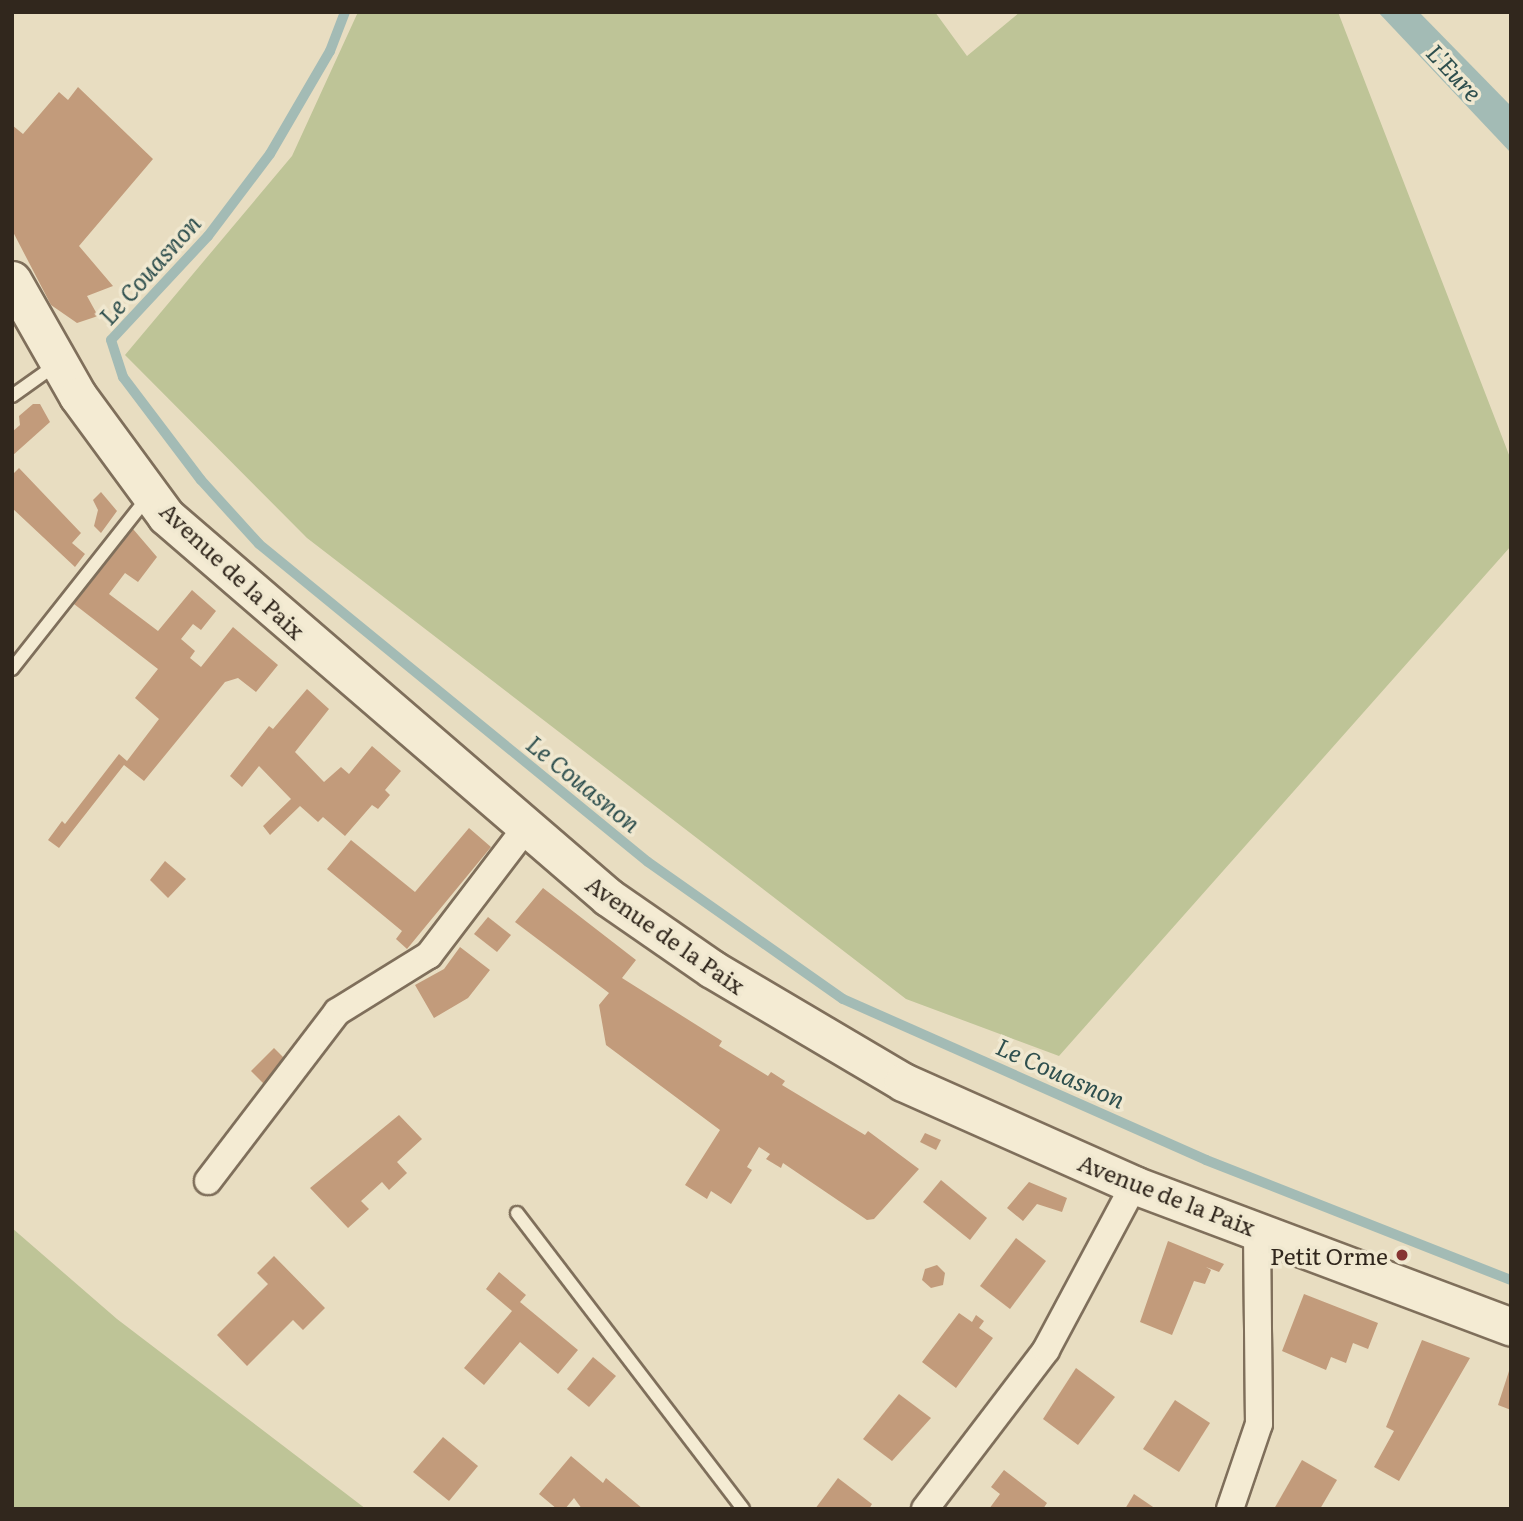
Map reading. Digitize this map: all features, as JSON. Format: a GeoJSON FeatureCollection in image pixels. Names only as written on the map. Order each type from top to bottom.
{"type":"FeatureCollection","features":[{"type":"Feature","properties":{"kind":"main road","name":"Avenue de la Paix"},"geometry":{"type":"LineString","coordinates":[[12,279],[78,396],[152,492],[166,516],[525,829],[608,897],[712,969],[903,1082],[1134,1185],[1508,1320]]}},
{"type":"Feature","properties":{"kind":"street"},"geometry":{"type":"LineString","coordinates":[[208,1181],[337,1012],[429,955],[525,829]]}},
{"type":"Feature","properties":{"kind":"street"},"geometry":{"type":"LineString","coordinates":[[925,1509],[1046,1350],[1134,1185]]}},
{"type":"Feature","properties":{"kind":"street"},"geometry":{"type":"LineString","coordinates":[[1230,1509],[1259,1424],[1257,1229]]}},
{"type":"Feature","properties":{"kind":"lane"},"geometry":{"type":"LineString","coordinates":[[12,396],[59,363]]}},
{"type":"Feature","properties":{"kind":"lane"},"geometry":{"type":"LineString","coordinates":[[12,669],[152,492]]}},
{"type":"Feature","properties":{"kind":"lane"},"geometry":{"type":"LineString","coordinates":[[517,1213],[743,1509]]}},
{"type":"Feature","properties":{"kind":"green space"},"geometry":{"type":"Polygon","coordinates":[[[358,12],[935,12],[967,56],[1020,12],[1338,12],[1511,460],[1511,546],[1059,1056],[906,999],[307,538],[125,355],[292,156],[358,12]]]}},
{"type":"Feature","properties":{"kind":"green space"},"geometry":{"type":"Polygon","coordinates":[[[12,1228],[117,1319],[366,1509],[12,1509],[12,1228]]]}},
{"type":"Feature","properties":{"kind":"water","name":"L'Eure"},"geometry":{"type":"Polygon","coordinates":[[[1378,12],[1419,12],[1511,106],[1511,153],[1378,12]]]}},
{"type":"Feature","properties":{"kind":"building"},"geometry":{"type":"Polygon","coordinates":[[[78,87],[153,159],[79,246],[113,286],[87,296],[98,316],[77,323],[51,305],[12,230],[12,125],[23,134],[59,92],[68,100],[78,87]]]}},
{"type":"Feature","properties":{"kind":"building"},"geometry":{"type":"Polygon","coordinates":[[[33,404],[40,404],[50,422],[12,456],[12,432],[20,425],[19,416],[33,404]]]}},
{"type":"Feature","properties":{"kind":"building"},"geometry":{"type":"Polygon","coordinates":[[[19,468],[81,533],[72,543],[85,554],[75,567],[12,508],[12,475],[19,468]]]}},
{"type":"Feature","properties":{"kind":"building"},"geometry":{"type":"Polygon","coordinates":[[[101,492],[117,511],[101,533],[94,526],[98,510],[93,500],[101,492]]]}},
{"type":"Feature","properties":{"kind":"building"},"geometry":{"type":"Polygon","coordinates":[[[133,529],[157,557],[138,582],[125,573],[109,594],[158,631],[192,590],[216,611],[201,630],[193,624],[181,639],[195,651],[190,658],[201,667],[233,627],[278,665],[256,692],[238,678],[225,682],[144,781],[124,765],[59,848],[48,840],[62,821],[65,824],[119,754],[127,761],[159,719],[135,698],[158,669],[74,604],[133,529]]]}},
{"type":"Feature","properties":{"kind":"building"},"geometry":{"type":"Polygon","coordinates":[[[307,689],[329,709],[295,752],[324,782],[341,767],[349,774],[372,746],[401,771],[385,790],[390,795],[378,809],[372,805],[345,836],[323,817],[318,822],[300,806],[270,835],[263,826],[291,799],[259,766],[242,787],[230,776],[269,726],[273,729],[307,689]]]}},
{"type":"Feature","properties":{"kind":"building"},"geometry":{"type":"Polygon","coordinates":[[[469,828],[491,847],[407,949],[396,939],[402,931],[327,869],[351,840],[415,892],[469,828]]]}},
{"type":"Feature","properties":{"kind":"building"},"geometry":{"type":"Polygon","coordinates":[[[165,861],[186,879],[168,898],[150,880],[165,861]]]}},
{"type":"Feature","properties":{"kind":"building"},"geometry":{"type":"Polygon","coordinates":[[[543,888],[636,960],[622,978],[722,1041],[719,1046],[768,1076],[771,1072],[785,1081],[782,1085],[865,1135],[868,1131],[919,1169],[874,1219],[867,1220],[783,1163],[781,1168],[766,1159],[770,1154],[759,1147],[747,1167],[752,1170],[731,1204],[711,1191],[707,1199],[685,1185],[720,1130],[606,1045],[599,1005],[609,993],[515,922],[543,888]]]}},
{"type":"Feature","properties":{"kind":"building"},"geometry":{"type":"Polygon","coordinates":[[[488,917],[511,935],[497,952],[474,934],[488,917]]]}},
{"type":"Feature","properties":{"kind":"building"},"geometry":{"type":"Polygon","coordinates":[[[460,947],[490,970],[468,998],[434,1018],[415,985],[444,969],[460,947]]]}},
{"type":"Feature","properties":{"kind":"building"},"geometry":{"type":"Polygon","coordinates":[[[274,1048],[291,1065],[268,1088],[251,1071],[274,1048]]]}},
{"type":"Feature","properties":{"kind":"building"},"geometry":{"type":"Polygon","coordinates":[[[399,1115],[422,1139],[397,1162],[407,1173],[389,1190],[382,1182],[361,1201],[369,1209],[348,1228],[310,1188],[399,1115]]]}},
{"type":"Feature","properties":{"kind":"building"},"geometry":{"type":"Polygon","coordinates":[[[925,1133],[941,1140],[936,1150],[920,1142],[925,1133]]]}},
{"type":"Feature","properties":{"kind":"building"},"geometry":{"type":"Polygon","coordinates":[[[941,1180],[987,1218],[970,1240],[923,1202],[941,1180]]]}},
{"type":"Feature","properties":{"kind":"building"},"geometry":{"type":"Polygon","coordinates":[[[1029,1182],[1067,1198],[1062,1212],[1037,1204],[1023,1221],[1007,1208],[1029,1182]]]}},
{"type":"Feature","properties":{"kind":"building"},"geometry":{"type":"Polygon","coordinates":[[[1016,1238],[1046,1261],[1010,1309],[980,1286],[1016,1238]]]}},
{"type":"Feature","properties":{"kind":"building"},"geometry":{"type":"Polygon","coordinates":[[[1168,1241],[1224,1264],[1219,1272],[1206,1267],[1211,1270],[1205,1284],[1194,1281],[1172,1335],[1140,1322],[1168,1241]]]}},
{"type":"Feature","properties":{"kind":"building"},"geometry":{"type":"Polygon","coordinates":[[[274,1256],[325,1308],[303,1330],[293,1320],[247,1366],[217,1335],[268,1284],[257,1273],[274,1256]]]}},
{"type":"Feature","properties":{"kind":"building"},"geometry":{"type":"Polygon","coordinates":[[[937,1265],[945,1273],[943,1285],[931,1288],[922,1280],[925,1269],[937,1265]]]}},
{"type":"Feature","properties":{"kind":"building"},"geometry":{"type":"Polygon","coordinates":[[[499,1272],[526,1295],[520,1302],[578,1350],[558,1374],[520,1342],[484,1385],[464,1368],[512,1311],[486,1289],[499,1272]]]}},
{"type":"Feature","properties":{"kind":"building"},"geometry":{"type":"Polygon","coordinates":[[[1304,1294],[1378,1323],[1368,1349],[1353,1343],[1346,1363],[1331,1357],[1326,1370],[1282,1351],[1304,1294]]]}},
{"type":"Feature","properties":{"kind":"building"},"geometry":{"type":"Polygon","coordinates":[[[959,1313],[972,1322],[976,1315],[984,1321],[979,1328],[993,1338],[956,1388],[922,1362],[959,1313]]]}},
{"type":"Feature","properties":{"kind":"building"},"geometry":{"type":"Polygon","coordinates":[[[1422,1340],[1470,1358],[1399,1481],[1374,1467],[1394,1431],[1386,1427],[1422,1340]]]}},
{"type":"Feature","properties":{"kind":"building"},"geometry":{"type":"Polygon","coordinates":[[[593,1357],[616,1376],[589,1407],[567,1389],[593,1357]]]}},
{"type":"Feature","properties":{"kind":"building"},"geometry":{"type":"Polygon","coordinates":[[[1076,1368],[1115,1397],[1078,1445],[1043,1419],[1076,1368]]]}},
{"type":"Feature","properties":{"kind":"building"},"geometry":{"type":"Polygon","coordinates":[[[1511,1368],[1511,1410],[1498,1405],[1511,1368]]]}},
{"type":"Feature","properties":{"kind":"building"},"geometry":{"type":"Polygon","coordinates":[[[899,1394],[931,1418],[892,1461],[863,1439],[899,1394]]]}},
{"type":"Feature","properties":{"kind":"building"},"geometry":{"type":"Polygon","coordinates":[[[1175,1400],[1210,1423],[1179,1472],[1143,1449],[1175,1400]]]}},
{"type":"Feature","properties":{"kind":"building"},"geometry":{"type":"Polygon","coordinates":[[[443,1437],[478,1466],[449,1501],[413,1472],[443,1437]]]}},
{"type":"Feature","properties":{"kind":"building"},"geometry":{"type":"Polygon","coordinates":[[[571,1456],[603,1483],[606,1478],[643,1509],[582,1509],[574,1498],[565,1509],[557,1509],[539,1494],[571,1456]]]}},
{"type":"Feature","properties":{"kind":"building"},"geometry":{"type":"Polygon","coordinates":[[[1302,1460],[1337,1480],[1320,1509],[1274,1509],[1302,1460]]]}},
{"type":"Feature","properties":{"kind":"building"},"geometry":{"type":"Polygon","coordinates":[[[1004,1470],[1047,1503],[1043,1509],[989,1509],[1000,1494],[991,1487],[1004,1470]]]}},
{"type":"Feature","properties":{"kind":"building"},"geometry":{"type":"Polygon","coordinates":[[[838,1478],[872,1504],[869,1509],[815,1509],[838,1478]]]}},
{"type":"Feature","properties":{"kind":"building"},"geometry":{"type":"Polygon","coordinates":[[[1134,1494],[1156,1509],[1125,1509],[1134,1494]]]}},
{"type":"Feature","properties":{"kind":"waterway","name":"Le Couasnon"},"geometry":{"type":"LineString","coordinates":[[345,12],[330,51],[270,154],[208,236],[111,340],[123,377],[201,480],[259,544],[648,862],[843,999],[1206,1160],[1511,1280]]}},
{"type":"Feature","properties":{"kind":"place","name":"Petit Orme"},"geometry":{"type":"Point","coordinates":[1402,1255]}}]}
